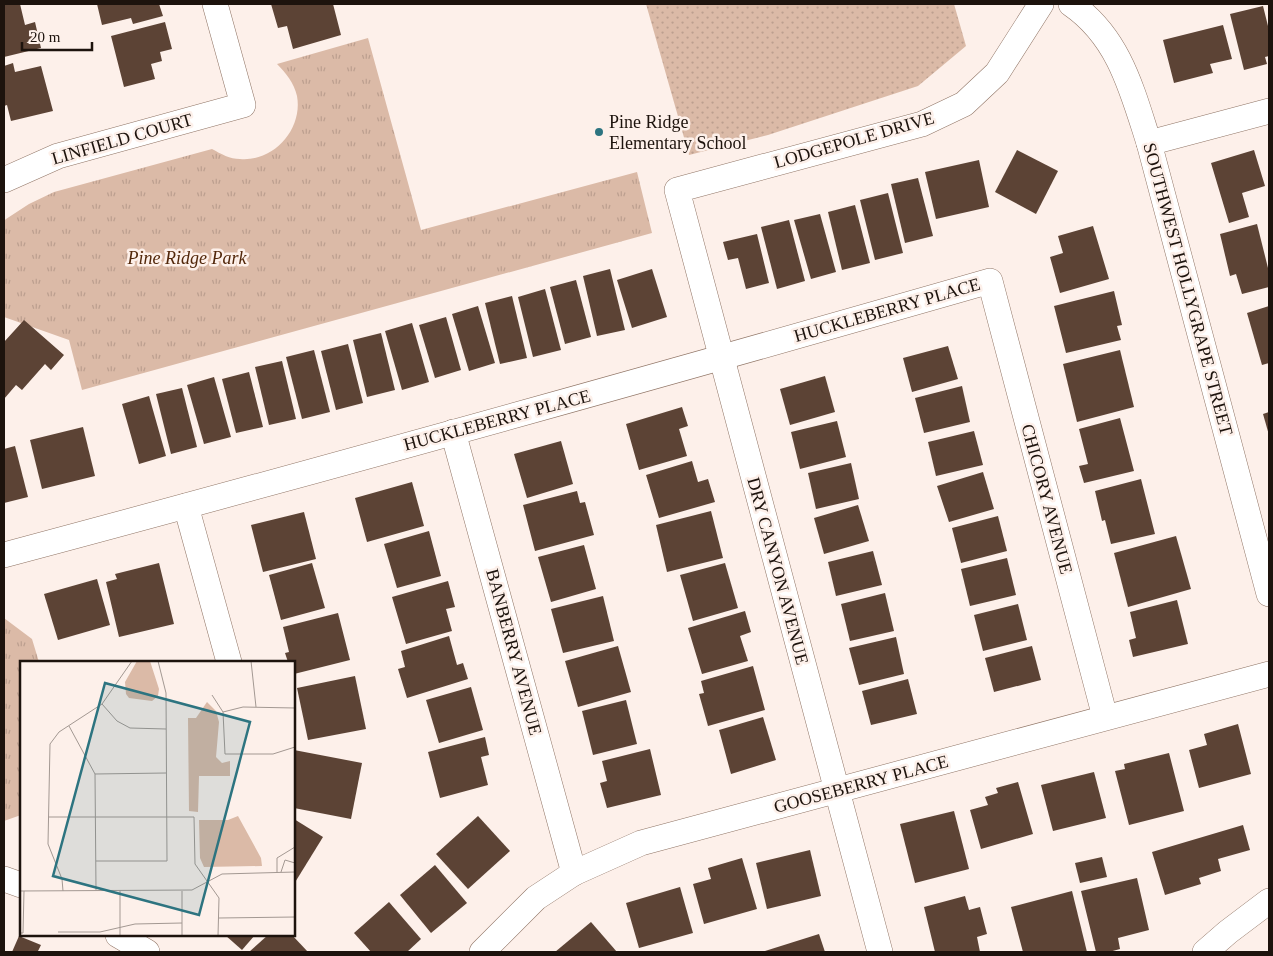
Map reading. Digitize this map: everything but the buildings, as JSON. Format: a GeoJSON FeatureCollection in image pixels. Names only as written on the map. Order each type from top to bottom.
{"type":"FeatureCollection","features":[{"type":"Feature","properties":{"kind":"street","name":"LINFIELD COURT"},"geometry":{"type":"LineString","coordinates":[[4,180],[58,156],[243,105],[215,4]]}},
{"type":"Feature","properties":{"kind":"street","name":"LODGEPOLE DRIVE"},"geometry":{"type":"LineString","coordinates":[[677,190],[922,124],[964,104],[998,73],[1041,4]]}},
{"type":"Feature","properties":{"kind":"street","name":"SOUTHWEST HOLLYGRAPE STREET"},"geometry":{"type":"LineString","coordinates":[[1071,4],[1085,14],[1108,40],[1129,81],[1260,521],[1269,594]]}},
{"type":"Feature","properties":{"kind":"street"},"geometry":{"type":"LineString","coordinates":[[1149,143],[1269,111]]}},
{"type":"Feature","properties":{"kind":"street","name":"DRY CANYON AVENUE"},"geometry":{"type":"LineString","coordinates":[[677,190],[880,952]]}},
{"type":"Feature","properties":{"kind":"street","name":"HUCKLEBERRY PLACE"},"geometry":{"type":"LineString","coordinates":[[4,554],[186,506],[721,358],[990,281]]}},
{"type":"Feature","properties":{"kind":"street","name":"CHICORY AVENUE"},"geometry":{"type":"LineString","coordinates":[[990,281],[1105,717]]}},
{"type":"Feature","properties":{"kind":"street","name":"BANBERRY AVENUE"},"geometry":{"type":"LineString","coordinates":[[453,432],[574,872]]}},
{"type":"Feature","properties":{"kind":"street"},"geometry":{"type":"LineString","coordinates":[[186,506],[229,661]]}},
{"type":"Feature","properties":{"kind":"street","name":"GOOSEBERRY PLACE"},"geometry":{"type":"LineString","coordinates":[[482,952],[536,898],[574,872],[641,843],[1269,674]]}},
{"type":"Feature","properties":{"kind":"street"},"geometry":{"type":"LineString","coordinates":[[4,879],[20,885]]}},
{"type":"Feature","properties":{"kind":"street"},"geometry":{"type":"LineString","coordinates":[[1206,952],[1228,932],[1269,901]]}},
{"type":"Feature","properties":{"kind":"green space"},"geometry":{"type":"Polygon","coordinates":[[[646,4],[954,4],[966,46],[918,86],[768,135],[689,155],[646,4]]]}},
{"type":"Feature","properties":{"kind":"green space","name":"Pine Ridge Park"},"geometry":{"type":"Polygon","coordinates":[[[368,38],[421,230],[637,172],[652,233],[82,390],[69,340],[4,317],[4,221],[6,219],[29,204],[54,192],[212,149],[236,159],[252,159],[264,155],[284,141],[291,131],[298,108],[294,87],[277,64],[368,38]]]}},
{"type":"Feature","properties":{"kind":"green space"},"geometry":{"type":"Polygon","coordinates":[[[4,618],[32,639],[39,661],[20,661],[20,815],[4,821],[4,618]]]}},
{"type":"Feature","properties":{"kind":"place","name":"Pine Ridge Elementary School"},"geometry":{"type":"Point","coordinates":[599,132]}}]}
